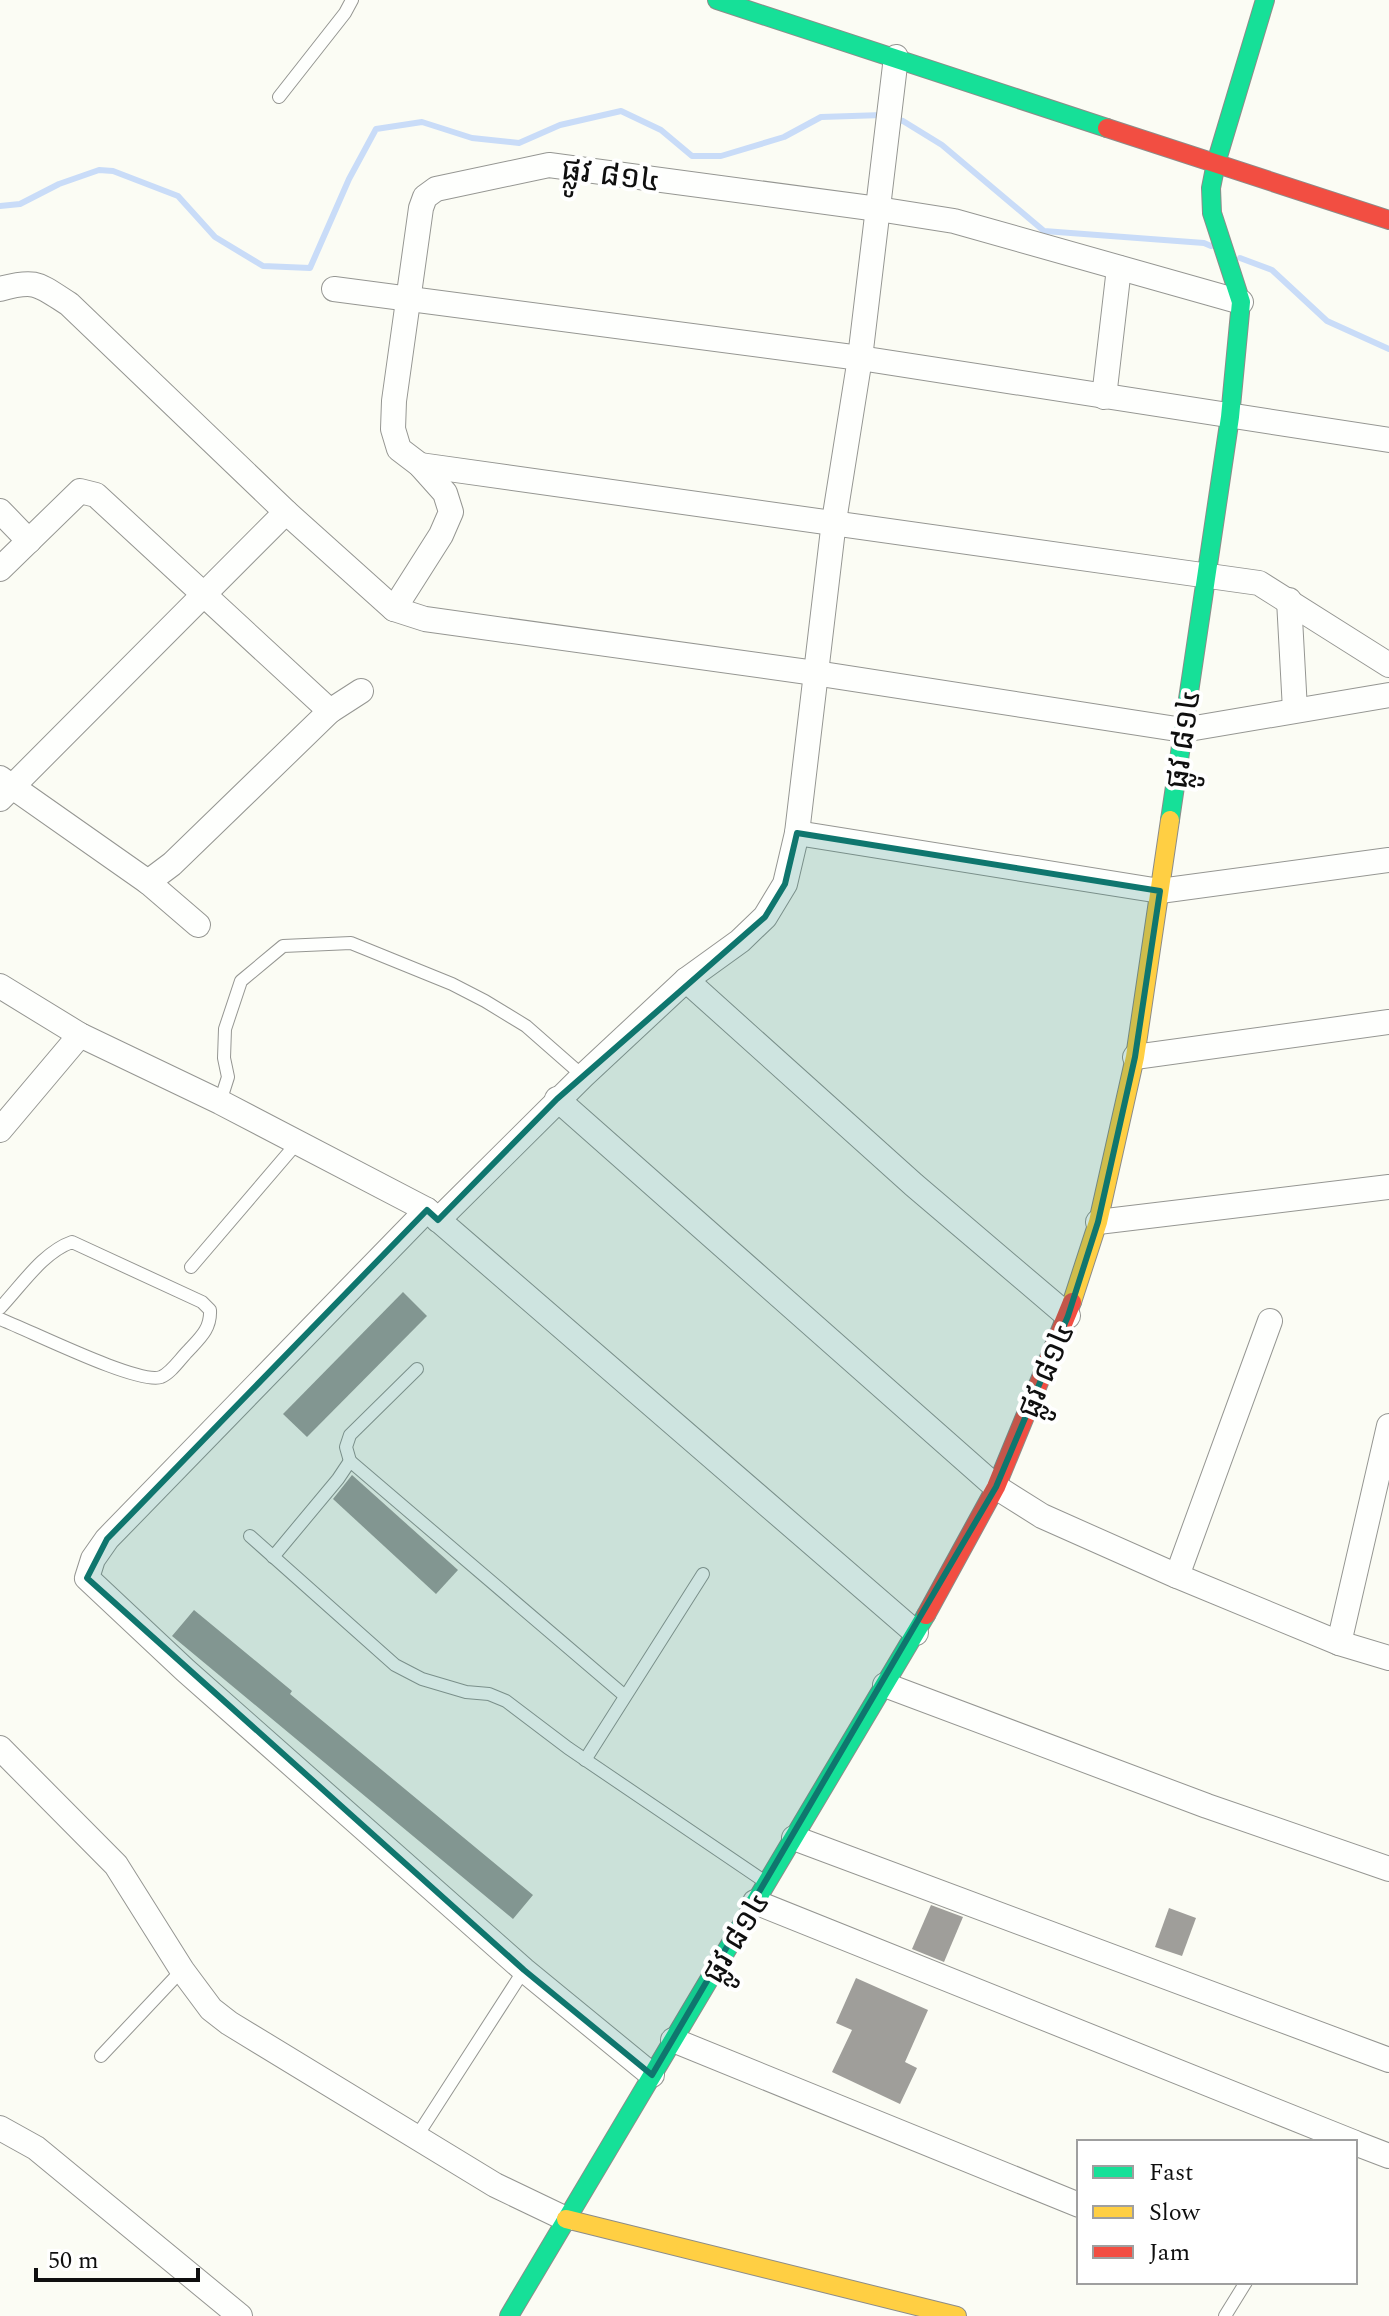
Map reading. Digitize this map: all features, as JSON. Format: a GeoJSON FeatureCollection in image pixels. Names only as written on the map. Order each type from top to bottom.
{"type":"FeatureCollection","features":[{"type":"Feature","properties":{"kind":"street"},"geometry":{"type":"LineString","coordinates":[[717,0],[1389,220]]}},
{"type":"Feature","properties":{"kind":"street"},"geometry":{"type":"LineString","coordinates":[[1238,292],[1212,213],[1211,188],[1265,0]]}},
{"type":"Feature","properties":{"kind":"street"},"geometry":{"type":"LineString","coordinates":[[652,2075],[524,1970],[196,1681],[87,1578],[93,1559],[107,1539],[433,1215],[686,980],[740,941],[765,917],[785,884],[797,833],[834,521],[860,358],[896,57]]}},
{"type":"Feature","properties":{"kind":"street","name":"ផ្លូវ ៨១៤"},"geometry":{"type":"LineString","coordinates":[[394,609],[441,535],[451,512],[445,493],[420,465],[399,449],[393,429],[394,401],[421,208],[425,197],[436,189],[549,165],[954,221],[1119,268],[1238,292],[1230,417],[1135,1057],[1098,1222],[1068,1316],[996,1487],[916,1633],[509,2316]]}},
{"type":"Feature","properties":{"kind":"street"},"geometry":{"type":"LineString","coordinates":[[1104,397],[1119,268]]}},
{"type":"Feature","properties":{"kind":"street"},"geometry":{"type":"LineString","coordinates":[[0,289],[23,282],[41,286],[69,304],[286,512],[394,609],[425,619],[815,673],[1183,730],[1389,695]]}},
{"type":"Feature","properties":{"kind":"street"},"geometry":{"type":"LineString","coordinates":[[334,289],[860,358],[1389,440]]}},
{"type":"Feature","properties":{"kind":"street"},"geometry":{"type":"LineString","coordinates":[[420,465],[1259,583],[1389,665]]}},
{"type":"Feature","properties":{"kind":"street"},"geometry":{"type":"LineString","coordinates":[[0,569],[80,491],[96,495],[330,711]]}},
{"type":"Feature","properties":{"kind":"street"},"geometry":{"type":"LineString","coordinates":[[0,511],[29,541]]}},
{"type":"Feature","properties":{"kind":"street"},"geometry":{"type":"LineString","coordinates":[[198,925],[148,882],[3,787],[205,596],[286,512]]}},
{"type":"Feature","properties":{"kind":"street"},"geometry":{"type":"LineString","coordinates":[[1289,600],[1295,710]]}},
{"type":"Feature","properties":{"kind":"street"},"geometry":{"type":"LineString","coordinates":[[148,882],[172,864],[330,711],[361,691]]}},
{"type":"Feature","properties":{"kind":"street"},"geometry":{"type":"LineString","coordinates":[[797,833],[1160,891],[1389,860]]}},
{"type":"Feature","properties":{"kind":"street"},"geometry":{"type":"LineString","coordinates":[[686,980],[914,1185],[1068,1316]]}},
{"type":"Feature","properties":{"kind":"street"},"geometry":{"type":"LineString","coordinates":[[0,986],[80,1035],[220,1102],[433,1215],[916,1633]]}},
{"type":"Feature","properties":{"kind":"street"},"geometry":{"type":"LineString","coordinates":[[1135,1057],[1389,1022]]}},
{"type":"Feature","properties":{"kind":"street"},"geometry":{"type":"LineString","coordinates":[[0,1130],[80,1035]]}},
{"type":"Feature","properties":{"kind":"street"},"geometry":{"type":"LineString","coordinates":[[557,1099],[996,1487],[1042,1516],[1177,1576],[1339,1643],[1389,1658]]}},
{"type":"Feature","properties":{"kind":"street"},"geometry":{"type":"LineString","coordinates":[[1098,1222],[1389,1187]]}},
{"type":"Feature","properties":{"kind":"street"},"geometry":{"type":"LineString","coordinates":[[1177,1576],[1270,1321]]}},
{"type":"Feature","properties":{"kind":"street"},"geometry":{"type":"LineString","coordinates":[[1339,1643],[1389,1426]]}},
{"type":"Feature","properties":{"kind":"street"},"geometry":{"type":"LineString","coordinates":[[885,1685],[1207,1806],[1389,1869]]}},
{"type":"Feature","properties":{"kind":"street"},"geometry":{"type":"LineString","coordinates":[[0,1748],[116,1865],[182,1970],[211,2009],[229,2023],[495,2185],[566,2219],[957,2316]]}},
{"type":"Feature","properties":{"kind":"street"},"geometry":{"type":"LineString","coordinates":[[794,1838],[1389,2060]]}},
{"type":"Feature","properties":{"kind":"street"},"geometry":{"type":"LineString","coordinates":[[761,1893],[1349,2140]]}},
{"type":"Feature","properties":{"kind":"street"},"geometry":{"type":"LineString","coordinates":[[673,2040],[1077,2204]]}},
{"type":"Feature","properties":{"kind":"street"},"geometry":{"type":"LineString","coordinates":[[0,2128],[36,2148],[240,2316]]}},
{"type":"Feature","properties":{"kind":"street"},"geometry":{"type":"LineString","coordinates":[[1357,2143],[1389,2156]]}},
{"type":"Feature","properties":{"kind":"lane"},"geometry":{"type":"LineString","coordinates":[[279,97],[352,0]]}},
{"type":"Feature","properties":{"kind":"lane"},"geometry":{"type":"LineString","coordinates":[[220,1102],[228,1077],[224,1058],[225,1029],[241,981],[283,946],[351,943],[452,984],[526,1026],[583,1076]]}},
{"type":"Feature","properties":{"kind":"lane"},"geometry":{"type":"LineString","coordinates":[[191,1267],[297,1143]]}},
{"type":"Feature","properties":{"kind":"lane"},"geometry":{"type":"LineString","coordinates":[[0,1308],[46,1258],[60,1246],[72,1242],[202,1302],[210,1310],[210,1320],[206,1332],[164,1376],[152,1378],[120,1370],[0,1319]]}},
{"type":"Feature","properties":{"kind":"lane"},"geometry":{"type":"LineString","coordinates":[[417,1369],[350,1435],[346,1447],[350,1461],[625,1696]]}},
{"type":"Feature","properties":{"kind":"lane"},"geometry":{"type":"LineString","coordinates":[[273,1557],[350,1461]]}},
{"type":"Feature","properties":{"kind":"lane"},"geometry":{"type":"LineString","coordinates":[[250,1536],[395,1665],[422,1679],[466,1692],[489,1694],[506,1701],[761,1893]]}},
{"type":"Feature","properties":{"kind":"lane"},"geometry":{"type":"LineString","coordinates":[[585,1760],[703,1574]]}},
{"type":"Feature","properties":{"kind":"lane"},"geometry":{"type":"LineString","coordinates":[[101,2056],[182,1970]]}},
{"type":"Feature","properties":{"kind":"lane"},"geometry":{"type":"LineString","coordinates":[[417,2136],[524,1970]]}},
{"type":"Feature","properties":{"kind":"lane"},"geometry":{"type":"LineString","coordinates":[[1225,2316],[1245,2284]]}},
{"type":"Feature","properties":{"kind":"highlighted area"},"geometry":{"type":"Polygon","coordinates":[[[797,833],[1160,891],[1135,1057],[1098,1222],[1068,1316],[996,1487],[652,2075],[524,1970],[87,1578],[107,1539],[427,1210],[438,1220],[557,1099],[765,917],[785,884],[797,833]]]}},
{"type":"Feature","properties":{"kind":"building"},"geometry":{"type":"Polygon","coordinates":[[[403,1292],[427,1316],[307,1437],[283,1414],[403,1292]]]}},
{"type":"Feature","properties":{"kind":"building"},"geometry":{"type":"Polygon","coordinates":[[[352,1475],[458,1570],[436,1594],[333,1499],[352,1475]]]}},
{"type":"Feature","properties":{"kind":"building"},"geometry":{"type":"Polygon","coordinates":[[[194,1610],[292,1691],[290,1694],[533,1895],[513,1919],[172,1636],[194,1610]]]}},
{"type":"Feature","properties":{"kind":"building"},"geometry":{"type":"Polygon","coordinates":[[[931,1905],[963,1917],[944,1962],[912,1949],[931,1905]]]}},
{"type":"Feature","properties":{"kind":"building"},"geometry":{"type":"Polygon","coordinates":[[[1169,1908],[1196,1918],[1182,1956],[1155,1947],[1169,1908]]]}},
{"type":"Feature","properties":{"kind":"building"},"geometry":{"type":"Polygon","coordinates":[[[856,1978],[928,2010],[905,2062],[917,2068],[900,2104],[832,2072],[852,2030],[836,2023],[856,1978]]]}},
{"type":"Feature","properties":{"kind":"waterway"},"geometry":{"type":"LineString","coordinates":[[0,206],[20,204],[59,184],[99,170],[113,171],[178,196],[215,237],[263,266],[310,268],[349,179],[376,129],[422,122],[472,138],[519,143],[560,125],[621,111],[661,130],[692,156],[721,156],[784,137],[821,117],[883,115]]}},
{"type":"Feature","properties":{"kind":"waterway"},"geometry":{"type":"LineString","coordinates":[[894,119],[903,121],[942,145],[1044,231],[1211,246]]}},
{"type":"Feature","properties":{"kind":"waterway"},"geometry":{"type":"LineString","coordinates":[[1240,258],[1272,270],[1327,321],[1389,349]]}},
{"type":"Feature","properties":{"kind":"traffic: fast"},"geometry":{"type":"LineString","coordinates":[[717,0],[1107,128]]}},
{"type":"Feature","properties":{"kind":"traffic: fast"},"geometry":{"type":"LineString","coordinates":[[1170,820],[1230,417],[1241,302],[1212,213],[1211,188],[1265,0]]}},
{"type":"Feature","properties":{"kind":"traffic: fast"},"geometry":{"type":"LineString","coordinates":[[509,2316],[926,1615]]}},
{"type":"Feature","properties":{"kind":"traffic: slow"},"geometry":{"type":"LineString","coordinates":[[1072,1302],[1098,1222],[1135,1057],[1170,820]]}},
{"type":"Feature","properties":{"kind":"traffic: slow"},"geometry":{"type":"LineString","coordinates":[[566,2219],[957,2316]]}},
{"type":"Feature","properties":{"kind":"traffic: jam"},"geometry":{"type":"LineString","coordinates":[[1107,128],[1389,220]]}},
{"type":"Feature","properties":{"kind":"traffic: jam"},"geometry":{"type":"LineString","coordinates":[[926,1615],[996,1487],[1072,1302]]}}]}
